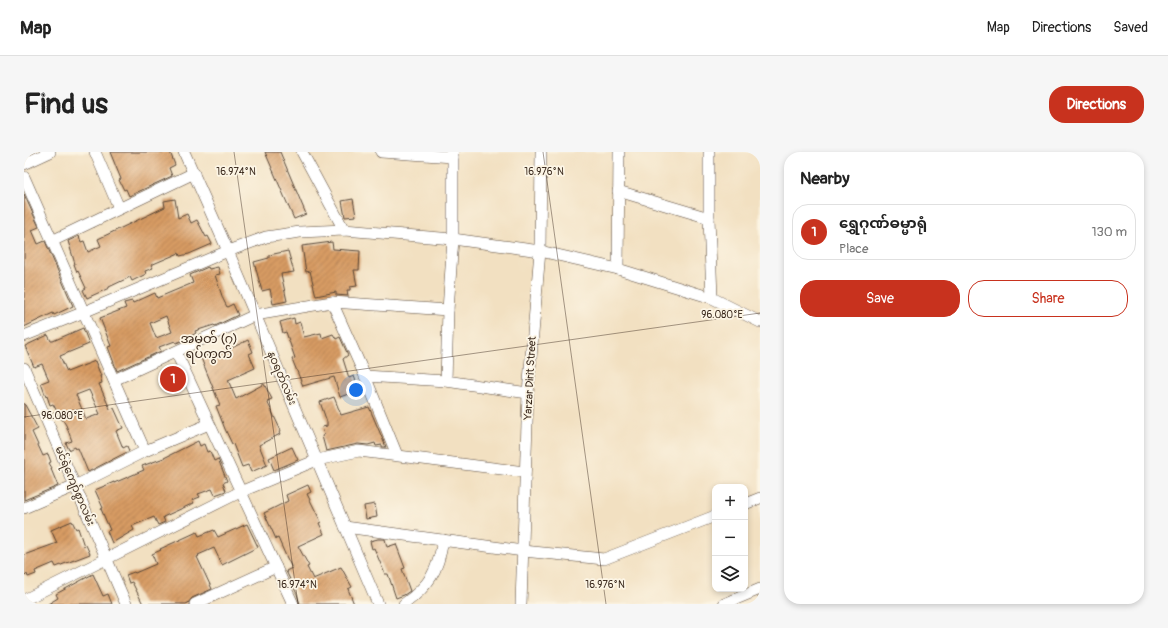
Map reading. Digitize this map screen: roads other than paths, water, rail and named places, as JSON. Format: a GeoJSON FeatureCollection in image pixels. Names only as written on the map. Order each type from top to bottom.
{"type":"FeatureCollection","features":[{"type":"Feature","properties":{"kind":"street"},"geometry":{"type":"LineString","coordinates":[[24,164],[50,152]]}},
{"type":"Feature","properties":{"kind":"street"},"geometry":{"type":"LineString","coordinates":[[95,152],[119,208]]}},
{"type":"Feature","properties":{"kind":"street","name":"နဝရတ်လမ်း"},"geometry":{"type":"LineString","coordinates":[[184,152],[228,251],[378,604]]}},
{"type":"Feature","properties":{"kind":"street"},"geometry":{"type":"LineString","coordinates":[[302,152],[344,230]]}},
{"type":"Feature","properties":{"kind":"street"},"geometry":{"type":"LineString","coordinates":[[381,152],[453,155],[453,239],[448,310],[446,381]]}},
{"type":"Feature","properties":{"kind":"street","name":"Yarzar Dirit Street"},"geometry":{"type":"LineString","coordinates":[[521,604],[528,394],[540,250],[541,152]]}},
{"type":"Feature","properties":{"kind":"street"},"geometry":{"type":"LineString","coordinates":[[618,269],[619,152]]}},
{"type":"Feature","properties":{"kind":"street"},"geometry":{"type":"LineString","coordinates":[[709,152],[709,218],[712,298]]}},
{"type":"Feature","properties":{"kind":"street"},"geometry":{"type":"LineString","coordinates":[[52,240],[194,172]]}},
{"type":"Feature","properties":{"kind":"street"},"geometry":{"type":"LineString","coordinates":[[24,177],[145,451]]}},
{"type":"Feature","properties":{"kind":"street"},"geometry":{"type":"LineString","coordinates":[[618,191],[709,218]]}},
{"type":"Feature","properties":{"kind":"street"},"geometry":{"type":"LineString","coordinates":[[24,336],[228,251],[266,237],[300,232],[344,230],[453,239],[540,250],[618,269],[712,298],[760,322]]}},
{"type":"Feature","properties":{"kind":"street"},"geometry":{"type":"LineString","coordinates":[[114,380],[255,315],[332,302],[448,310]]}},
{"type":"Feature","properties":{"kind":"street"},"geometry":{"type":"LineString","coordinates":[[332,302],[366,376],[398,455]]}},
{"type":"Feature","properties":{"kind":"street"},"geometry":{"type":"LineString","coordinates":[[176,352],[293,604]]}},
{"type":"Feature","properties":{"kind":"street","name":"မင်ရဲကျော်စွာလမ်း"},"geometry":{"type":"LineString","coordinates":[[24,368],[126,604]]}},
{"type":"Feature","properties":{"kind":"street"},"geometry":{"type":"LineString","coordinates":[[366,376],[446,381],[528,394]]}},
{"type":"Feature","properties":{"kind":"street"},"geometry":{"type":"LineString","coordinates":[[24,508],[75,486],[145,451],[209,424]]}},
{"type":"Feature","properties":{"kind":"street"},"geometry":{"type":"LineString","coordinates":[[24,600],[240,492],[317,460],[359,451],[525,472]]}},
{"type":"Feature","properties":{"kind":"street"},"geometry":{"type":"LineString","coordinates":[[748,503],[760,498]]}},
{"type":"Feature","properties":{"kind":"street"},"geometry":{"type":"LineString","coordinates":[[345,526],[523,551],[604,559],[712,517]]}},
{"type":"Feature","properties":{"kind":"street"},"geometry":{"type":"LineString","coordinates":[[404,604],[415,596],[430,580],[439,560],[442,540]]}},
{"type":"Feature","properties":{"kind":"street"},"geometry":{"type":"LineString","coordinates":[[195,604],[208,601],[276,567]]}},
{"type":"Feature","properties":{"kind":"street"},"geometry":{"type":"LineString","coordinates":[[724,604],[760,589]]}},
{"type":"Feature","properties":{"kind":"place","name":"ရွှေဂုဏ်ဓမ္မာရုံ"},"geometry":{"type":"Point","coordinates":[173,379]}},
{"type":"Feature","properties":{"kind":"district","name":"အမှတ် (၇) ရပ်ကွက်"},"geometry":{"type":"Point","coordinates":[209,346]}}]}
